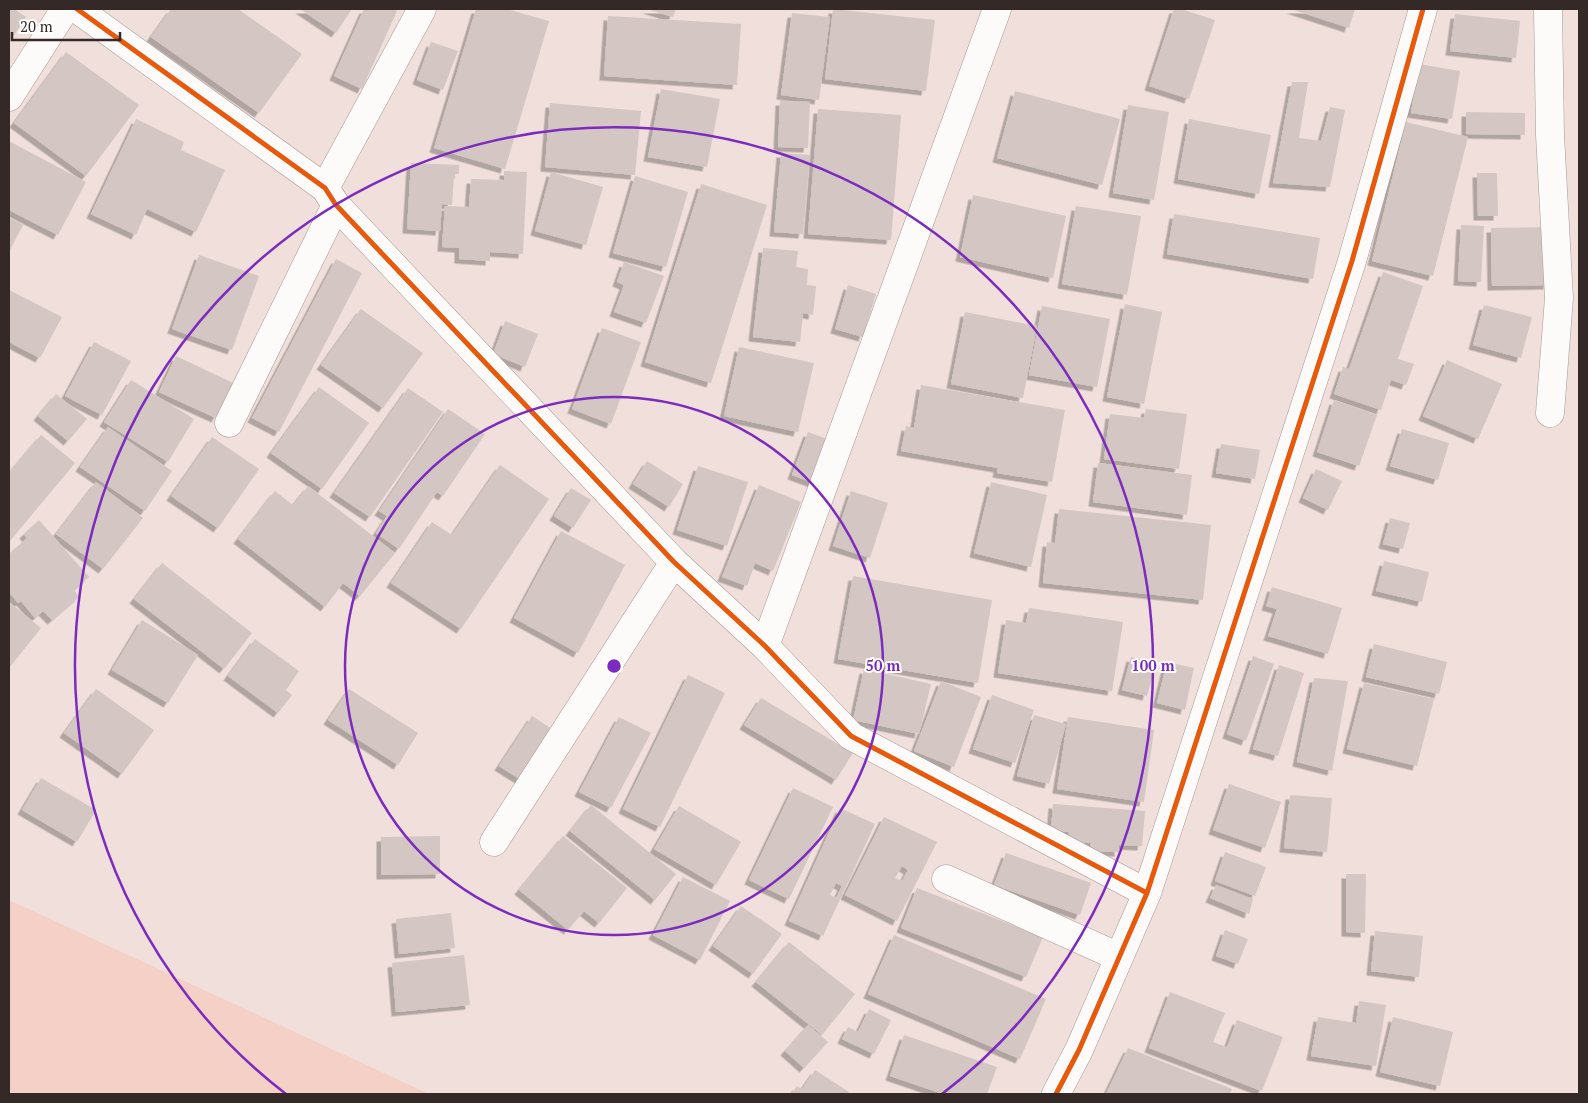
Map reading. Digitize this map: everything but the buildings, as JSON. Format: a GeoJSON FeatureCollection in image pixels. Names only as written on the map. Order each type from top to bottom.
{"type":"FeatureCollection","features":[{"type":"Feature","properties":{"kind":"street"},"geometry":{"type":"LineString","coordinates":[[9,97],[65,9]]}},
{"type":"Feature","properties":{"kind":"street"},"geometry":{"type":"LineString","coordinates":[[77,9],[331,197],[674,562],[765,646],[851,736],[1147,893]]}},
{"type":"Feature","properties":{"kind":"street"},"geometry":{"type":"LineString","coordinates":[[229,423],[331,197],[422,9]]}},
{"type":"Feature","properties":{"kind":"street"},"geometry":{"type":"LineString","coordinates":[[765,646],[998,9]]}},
{"type":"Feature","properties":{"kind":"street"},"geometry":{"type":"LineString","coordinates":[[1056,1094],[1079,1050],[1147,893],[1352,261],[1423,9]]}},
{"type":"Feature","properties":{"kind":"street"},"geometry":{"type":"LineString","coordinates":[[1548,9],[1550,135],[1560,298],[1550,413]]}},
{"type":"Feature","properties":{"kind":"street"},"geometry":{"type":"LineString","coordinates":[[494,842],[674,562]]}},
{"type":"Feature","properties":{"kind":"street"},"geometry":{"type":"LineString","coordinates":[[946,879],[1119,957]]}},
{"type":"Feature","properties":{"kind":"shaded area"},"geometry":{"type":"Polygon","coordinates":[[[9,900],[429,1094],[9,1094],[9,900]]]}},
{"type":"Feature","properties":{"kind":"cycle path"},"geometry":{"type":"LineString","coordinates":[[77,9],[325,188],[336,205],[674,562],[765,646],[851,736],[1147,893]]}},
{"type":"Feature","properties":{"kind":"cycle path"},"geometry":{"type":"LineString","coordinates":[[1056,1094],[1079,1050],[1147,893],[1352,261],[1423,9]]}}]}
